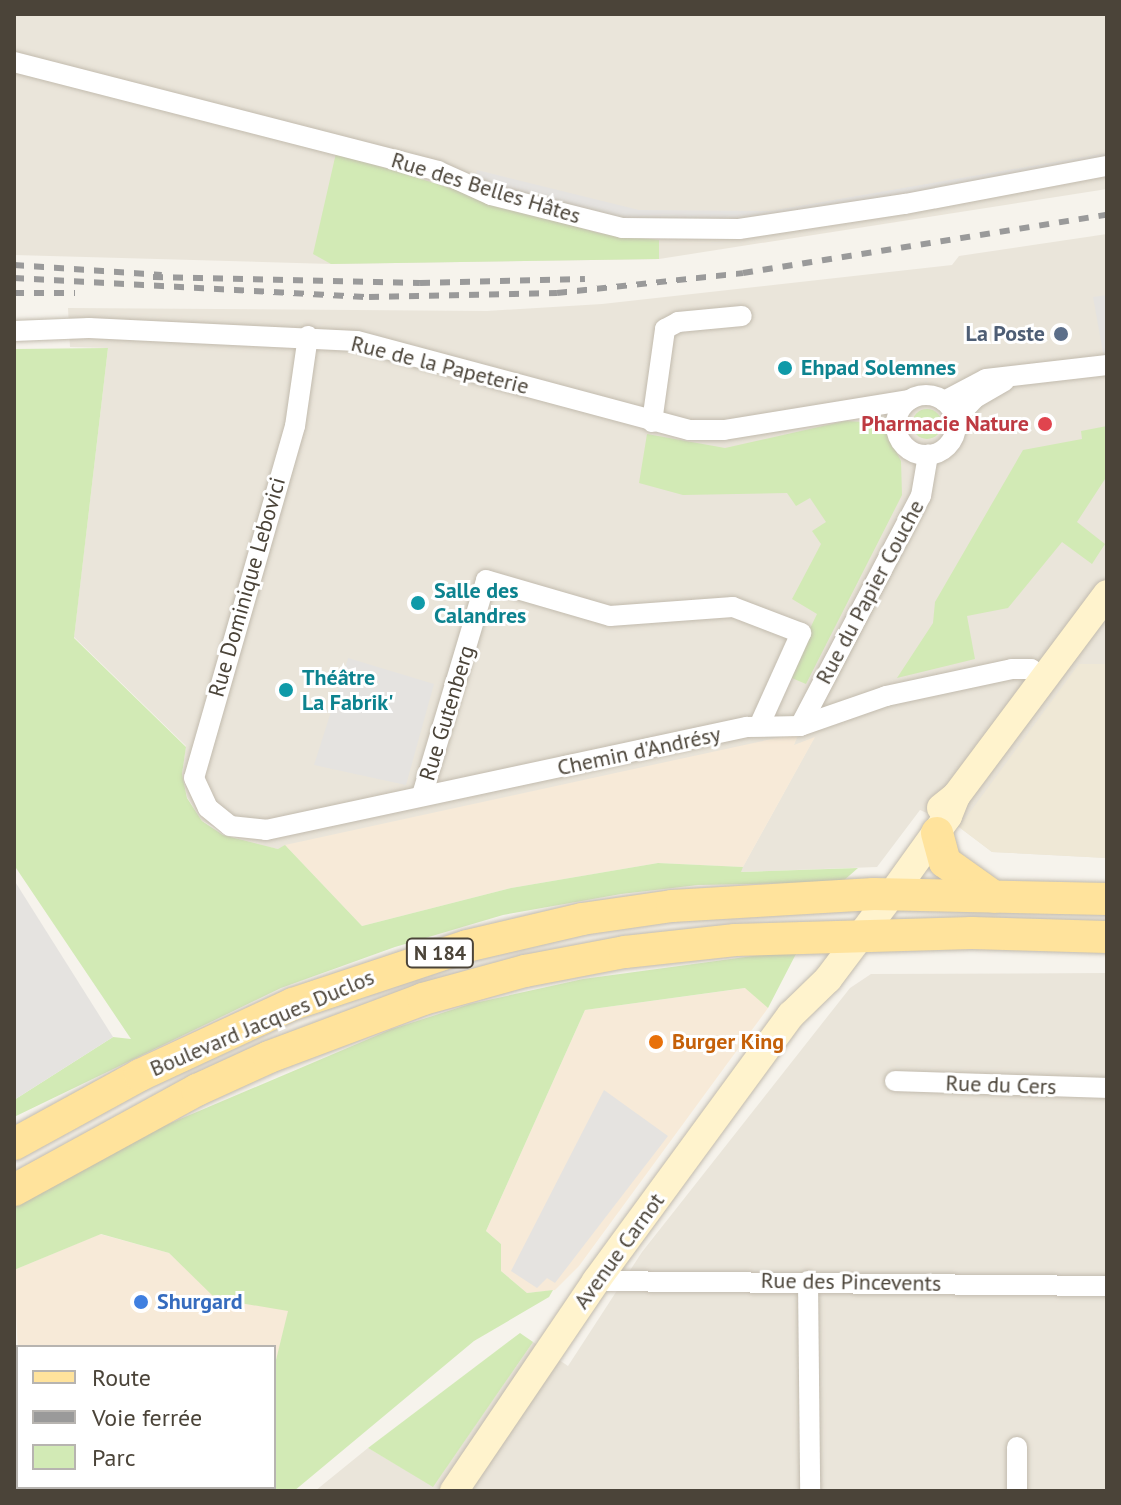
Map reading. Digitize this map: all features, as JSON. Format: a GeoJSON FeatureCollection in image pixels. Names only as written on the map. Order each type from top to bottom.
{"type":"FeatureCollection","features":[{"type":"Feature","properties":{"kind":"main road"},"geometry":{"type":"LineString","coordinates":[[866,915],[937,833],[956,796],[1107,594]]}},
{"type":"Feature","properties":{"kind":"main road"},"geometry":{"type":"LineString","coordinates":[[866,915],[939,809],[956,796]]}},
{"type":"Feature","properties":{"kind":"main road"},"geometry":{"type":"LineString","coordinates":[[937,833],[945,862],[994,897]]}},
{"type":"Feature","properties":{"kind":"main road","name":"Boulevard Jacques Duclos"},"geometry":{"type":"LineString","coordinates":[[14,1190],[197,1090],[423,999],[525,971],[625,952],[757,940],[788,922],[866,915],[948,899],[1107,899]]}},
{"type":"Feature","properties":{"kind":"main road","name":"Boulevard Jacques Duclos"},"geometry":{"type":"LineString","coordinates":[[23,1135],[140,1075],[293,1004],[467,946],[672,906],[866,915],[1107,937]]}},
{"type":"Feature","properties":{"kind":"main road","name":"Avenue Carnot"},"geometry":{"type":"LineString","coordinates":[[454,1491],[596,1281],[866,915]]}},
{"type":"Feature","properties":{"kind":"street","name":"Rue des Belles Hâtes"},"geometry":{"type":"LineString","coordinates":[[14,62],[438,171],[491,195],[622,228],[739,229],[1107,166]]}},
{"type":"Feature","properties":{"kind":"street"},"geometry":{"type":"LineString","coordinates":[[652,422],[665,329],[678,322],[742,316]]}},
{"type":"Feature","properties":{"kind":"street","name":"Rue de la Papeterie"},"geometry":{"type":"LineString","coordinates":[[14,331],[89,328],[308,336],[383,346],[652,422],[709,431],[910,400]]}},
{"type":"Feature","properties":{"kind":"street","name":"Rue Dominique Lebovici"},"geometry":{"type":"LineString","coordinates":[[230,826],[208,808],[194,778],[295,426],[308,336]]}},
{"type":"Feature","properties":{"kind":"street"},"geometry":{"type":"LineString","coordinates":[[944,401],[971,383],[1107,365]]}},
{"type":"Feature","properties":{"kind":"street"},"geometry":{"type":"LineString","coordinates":[[955,419],[975,398],[1009,379]]}},
{"type":"Feature","properties":{"kind":"street"},"geometry":{"type":"LineString","coordinates":[[860,409],[897,433],[908,449],[928,455],[953,439],[955,419],[944,401],[928,395],[910,400],[898,414],[897,433]]}},
{"type":"Feature","properties":{"kind":"street","name":"Rue du Papier Couche"},"geometry":{"type":"LineString","coordinates":[[800,726],[921,496],[928,455]]}},
{"type":"Feature","properties":{"kind":"street","name":"Rue Gutenberg"},"geometry":{"type":"LineString","coordinates":[[422,795],[486,580],[610,616],[733,607],[801,633],[759,726]]}},
{"type":"Feature","properties":{"kind":"street","name":"Chemin d'Andrésy"},"geometry":{"type":"LineString","coordinates":[[230,826],[266,830],[759,726],[800,726],[886,696],[996,672],[1024,668],[1043,678]]}},
{"type":"Feature","properties":{"kind":"street","name":"Rue du Cers"},"geometry":{"type":"LineString","coordinates":[[895,1081],[1107,1088]]}},
{"type":"Feature","properties":{"kind":"street","name":"Rue des Pincevents"},"geometry":{"type":"LineString","coordinates":[[596,1281],[1107,1286]]}},
{"type":"Feature","properties":{"kind":"street"},"geometry":{"type":"LineString","coordinates":[[808,1281],[810,1489]]}},
{"type":"Feature","properties":{"kind":"street"},"geometry":{"type":"LineString","coordinates":[[1017,1447],[1017,1491]]}},
{"type":"Feature","properties":{"kind":"shaded area"},"geometry":{"type":"Polygon","coordinates":[[[14,14],[1107,14],[1107,189],[659,259],[331,264],[14,255],[14,14]]]}},
{"type":"Feature","properties":{"kind":"shaded area"},"geometry":{"type":"Polygon","coordinates":[[[1107,153],[1107,163],[771,219],[644,223],[474,183],[477,170],[639,210],[770,211],[1107,153]]]}},
{"type":"Feature","properties":{"kind":"shaded area"},"geometry":{"type":"Polygon","coordinates":[[[1107,234],[1107,858],[992,852],[959,827],[920,810],[877,867],[740,872],[814,738],[793,746],[798,734],[278,849],[247,843],[202,821],[187,797],[182,774],[186,746],[74,637],[108,348],[70,347],[68,308],[487,311],[602,304],[952,265],[959,256],[1107,234]]]}},
{"type":"Feature","properties":{"kind":"shaded area"},"geometry":{"type":"Polygon","coordinates":[[[1107,295],[1107,358],[1104,358],[1093,297],[1107,295]]]}},
{"type":"Feature","properties":{"kind":"shaded area"},"geometry":{"type":"Polygon","coordinates":[[[348,658],[434,684],[406,785],[314,765],[348,658]]]}},
{"type":"Feature","properties":{"kind":"shaded area"},"geometry":{"type":"Polygon","coordinates":[[[1079,664],[1107,664],[1107,858],[992,852],[959,827],[1079,664]]]}},
{"type":"Feature","properties":{"kind":"shaded area"},"geometry":{"type":"Polygon","coordinates":[[[799,733],[794,745],[815,737],[743,867],[658,863],[511,888],[362,926],[285,845],[799,733]]]}},
{"type":"Feature","properties":{"kind":"shaded area"},"geometry":{"type":"Polygon","coordinates":[[[14,880],[113,1037],[14,1100],[14,880]]]}},
{"type":"Feature","properties":{"kind":"shaded area"},"geometry":{"type":"Polygon","coordinates":[[[1107,973],[1107,1491],[315,1491],[368,1448],[433,1486],[533,1342],[568,1366],[642,1252],[850,988],[871,974],[1107,973]]]}},
{"type":"Feature","properties":{"kind":"shaded area"},"geometry":{"type":"Polygon","coordinates":[[[746,988],[768,1008],[579,1266],[555,1290],[527,1293],[501,1271],[501,1244],[486,1231],[585,1010],[746,988]]]}},
{"type":"Feature","properties":{"kind":"shaded area"},"geometry":{"type":"Polygon","coordinates":[[[604,1090],[668,1136],[555,1283],[547,1278],[537,1288],[511,1271],[604,1090]]]}},
{"type":"Feature","properties":{"kind":"shaded area"},"geometry":{"type":"Polygon","coordinates":[[[100,1234],[169,1253],[217,1299],[289,1310],[276,1360],[276,1345],[18,1345],[14,1270],[100,1234]]]}},
{"type":"Feature","properties":{"kind":"shaded area"},"geometry":{"type":"Polygon","coordinates":[[[158,1489],[244,1489],[243,1491],[158,1489]]]}},
{"type":"Feature","properties":{"kind":"green space"},"geometry":{"type":"Polygon","coordinates":[[[336,153],[598,233],[659,240],[659,259],[331,264],[313,254],[336,153]]]}},
{"type":"Feature","properties":{"kind":"green space"},"geometry":{"type":"Polygon","coordinates":[[[108,348],[74,638],[186,747],[182,774],[187,798],[202,821],[223,835],[278,849],[285,845],[362,926],[511,888],[658,863],[743,867],[741,872],[858,868],[842,882],[698,885],[621,894],[503,915],[395,947],[281,988],[14,1117],[14,1100],[113,1037],[131,1039],[14,865],[14,349],[108,348]]]}},
{"type":"Feature","properties":{"kind":"green space"},"geometry":{"type":"Polygon","coordinates":[[[927,409],[938,413],[942,424],[938,435],[927,439],[916,435],[912,424],[916,413],[927,409]]]}},
{"type":"Feature","properties":{"kind":"green space"},"geometry":{"type":"Polygon","coordinates":[[[845,421],[865,422],[886,432],[901,461],[902,495],[806,684],[787,676],[817,614],[792,599],[821,544],[812,531],[826,522],[810,498],[796,506],[787,493],[683,495],[639,483],[647,434],[725,448],[845,421]]]}},
{"type":"Feature","properties":{"kind":"green space"},"geometry":{"type":"Polygon","coordinates":[[[1107,426],[1107,476],[1077,522],[1105,544],[1092,564],[1062,542],[1008,608],[967,616],[975,659],[897,678],[933,623],[935,602],[1023,450],[1082,439],[1081,431],[1107,426]]]}},
{"type":"Feature","properties":{"kind":"green space"},"geometry":{"type":"Polygon","coordinates":[[[798,950],[768,1008],[745,988],[585,1010],[486,1231],[501,1244],[501,1271],[527,1293],[553,1290],[549,1297],[474,1341],[294,1491],[243,1491],[276,1489],[276,1360],[288,1311],[216,1299],[169,1253],[101,1234],[14,1270],[14,1204],[112,1148],[392,1029],[470,1004],[583,979],[798,950]]]}},
{"type":"Feature","properties":{"kind":"green space"},"geometry":{"type":"Polygon","coordinates":[[[520,1333],[533,1342],[433,1487],[368,1448],[520,1333]]]}},
{"type":"Feature","properties":{"kind":"railway"},"geometry":{"type":"LineString","coordinates":[[14,278],[369,297],[557,293],[743,273],[1107,215]]}},
{"type":"Feature","properties":{"kind":"railway"},"geometry":{"type":"LineString","coordinates":[[14,265],[162,275]]}},
{"type":"Feature","properties":{"kind":"railway"},"geometry":{"type":"LineString","coordinates":[[153,277],[420,283],[585,279]]}},
{"type":"Feature","properties":{"kind":"railway"},"geometry":{"type":"LineString","coordinates":[[14,293],[75,293]]}},
{"type":"Feature","properties":{"kind":"place","name":"La Poste"},"geometry":{"type":"Point","coordinates":[1061,334]}},
{"type":"Feature","properties":{"kind":"place","name":"Ehpad Solemnes"},"geometry":{"type":"Point","coordinates":[785,368]}},
{"type":"Feature","properties":{"kind":"place","name":"Pharmacie Nature"},"geometry":{"type":"Point","coordinates":[1045,424]}},
{"type":"Feature","properties":{"kind":"place","name":"Salle des Calandres"},"geometry":{"type":"Point","coordinates":[418,603]}},
{"type":"Feature","properties":{"kind":"place","name":"Théâtre La Fabrik'"},"geometry":{"type":"Point","coordinates":[286,690]}},
{"type":"Feature","properties":{"kind":"place","name":"Burger King"},"geometry":{"type":"Point","coordinates":[656,1042]}},
{"type":"Feature","properties":{"kind":"place","name":"Shurgard"},"geometry":{"type":"Point","coordinates":[141,1302]}}]}
